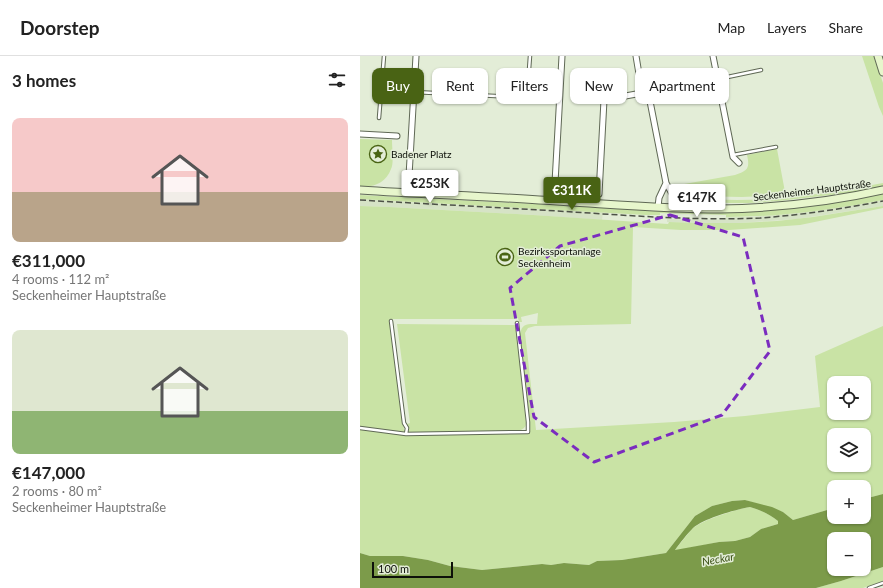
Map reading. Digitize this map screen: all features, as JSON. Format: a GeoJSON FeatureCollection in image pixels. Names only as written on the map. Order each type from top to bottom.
{"type":"FeatureCollection","features":[{"type":"Feature","properties":{"kind":"main road"},"geometry":{"type":"LineString","coordinates":[[878,56],[883,72]]}},
{"type":"Feature","properties":{"kind":"main road","name":"Seckenheimer Hauptstraße"},"geometry":{"type":"LineString","coordinates":[[360,190],[675,208],[719,209],[789,205],[883,190]]}},
{"type":"Feature","properties":{"kind":"street"},"geometry":{"type":"LineString","coordinates":[[415,68],[416,56]]}},
{"type":"Feature","properties":{"kind":"street"},"geometry":{"type":"LineString","coordinates":[[561,68],[562,56]]}},
{"type":"Feature","properties":{"kind":"street"},"geometry":{"type":"LineString","coordinates":[[636,56],[638,68]]}},
{"type":"Feature","properties":{"kind":"street"},"geometry":{"type":"LineString","coordinates":[[713,56],[715,68]]}},
{"type":"Feature","properties":{"kind":"street"},"geometry":{"type":"LineString","coordinates":[[599,194],[604,100],[635,94]]}},
{"type":"Feature","properties":{"kind":"street"},"geometry":{"type":"LineString","coordinates":[[408,193],[413,104]]}},
{"type":"Feature","properties":{"kind":"street"},"geometry":{"type":"LineString","coordinates":[[554,201],[559,104]]}},
{"type":"Feature","properties":{"kind":"street"},"geometry":{"type":"LineString","coordinates":[[650,104],[666,183],[675,199],[675,208]]}},
{"type":"Feature","properties":{"kind":"street"},"geometry":{"type":"LineString","coordinates":[[722,104],[733,157],[739,163]]}},
{"type":"Feature","properties":{"kind":"street"},"geometry":{"type":"LineString","coordinates":[[360,134],[397,136]]}},
{"type":"Feature","properties":{"kind":"street"},"geometry":{"type":"LineString","coordinates":[[658,207],[659,198],[666,183]]}},
{"type":"Feature","properties":{"kind":"lane"},"geometry":{"type":"LineString","coordinates":[[379,118],[384,56]]}},
{"type":"Feature","properties":{"kind":"lane"},"geometry":{"type":"LineString","coordinates":[[529,68],[530,56]]}},
{"type":"Feature","properties":{"kind":"lane"},"geometry":{"type":"LineString","coordinates":[[729,77],[761,70]]}},
{"type":"Feature","properties":{"kind":"lane"},"geometry":{"type":"LineString","coordinates":[[424,92],[496,96]]}},
{"type":"Feature","properties":{"kind":"lane"},"geometry":{"type":"LineString","coordinates":[[733,155],[776,147]]}},
{"type":"Feature","properties":{"kind":"lane"},"geometry":{"type":"LineString","coordinates":[[391,322],[404,424],[407,428],[406,434]]}},
{"type":"Feature","properties":{"kind":"lane"},"geometry":{"type":"LineString","coordinates":[[360,428],[406,434],[528,432],[517,323]]}},
{"type":"Feature","properties":{"kind":"lane"},"geometry":{"type":"LineString","coordinates":[[869,588],[883,583]]}},
{"type":"Feature","properties":{"kind":"highlighted area"},"geometry":{"type":"Polygon","coordinates":[[[670,215],[743,237],[770,351],[722,415],[594,462],[534,417],[510,288],[560,246],[670,215]]]}},
{"type":"Feature","properties":{"kind":"shaded area"},"geometry":{"type":"Polygon","coordinates":[[[862,56],[874,56],[883,83],[883,116],[879,107],[862,56]]]}},
{"type":"Feature","properties":{"kind":"shaded area","name":"Badener Platz"},"geometry":{"type":"Polygon","coordinates":[[[360,139],[392,140],[392,167],[386,178],[378,184],[360,186],[360,139]]]}},
{"type":"Feature","properties":{"kind":"shaded area"},"geometry":{"type":"Polygon","coordinates":[[[777,149],[785,192],[788,195],[742,197],[691,196],[679,193],[673,186],[739,174],[748,166],[747,155],[777,149]]]}},
{"type":"Feature","properties":{"kind":"shaded area"},"geometry":{"type":"Polygon","coordinates":[[[883,183],[883,187],[856,192],[778,201],[730,203],[687,200],[774,199],[883,183]]]}},
{"type":"Feature","properties":{"kind":"shaded area"},"geometry":{"type":"Polygon","coordinates":[[[883,194],[883,200],[844,207],[746,217],[660,213],[660,215],[646,215],[360,199],[360,195],[714,213],[754,211],[822,204],[883,194]]]}},
{"type":"Feature","properties":{"kind":"shaded area"},"geometry":{"type":"Polygon","coordinates":[[[360,199],[603,212],[602,220],[360,206],[360,199]]]}},
{"type":"Feature","properties":{"kind":"shaded area"},"geometry":{"type":"Polygon","coordinates":[[[883,200],[883,206],[797,219],[740,223],[667,222],[667,219],[725,220],[726,217],[751,217],[797,213],[883,200]]]}},
{"type":"Feature","properties":{"kind":"shaded area"},"geometry":{"type":"Polygon","coordinates":[[[360,206],[668,224],[669,222],[740,223],[777,221],[883,206],[883,208],[800,225],[729,230],[681,230],[633,227],[631,324],[535,326],[528,328],[525,333],[536,430],[674,422],[745,416],[820,407],[815,356],[883,326],[883,494],[871,497],[871,480],[827,480],[827,510],[793,520],[783,512],[745,500],[732,501],[712,506],[695,516],[666,553],[622,560],[597,561],[589,565],[564,563],[551,565],[542,564],[482,570],[450,566],[428,560],[403,556],[370,556],[360,553],[360,206]],[[538,313],[521,317],[522,322],[519,322],[518,318],[390,319],[404,430],[409,431],[407,424],[410,423],[397,324],[516,325],[526,423],[524,428],[521,430],[530,430],[520,334],[524,326],[528,324],[537,324],[538,313]]]}},
{"type":"Feature","properties":{"kind":"shaded area"},"geometry":{"type":"Polygon","coordinates":[[[750,507],[771,516],[778,521],[778,524],[761,529],[750,537],[735,541],[719,542],[674,551],[697,525],[720,515],[750,507]]]}},
{"type":"Feature","properties":{"kind":"shaded area"},"geometry":{"type":"Polygon","coordinates":[[[883,567],[883,581],[863,588],[816,588],[856,576],[871,576],[871,571],[883,567]]]}},
{"type":"Feature","properties":{"kind":"water","name":"Neckar"},"geometry":{"type":"Polygon","coordinates":[[[883,494],[883,567],[871,571],[871,532],[827,532],[827,576],[856,576],[816,588],[360,588],[360,553],[370,556],[403,556],[428,560],[450,566],[482,570],[542,564],[551,565],[564,563],[589,565],[597,561],[622,560],[666,553],[695,516],[712,506],[732,501],[745,500],[772,507],[783,512],[793,520],[827,510],[827,524],[871,524],[871,497],[883,494]],[[750,507],[720,515],[698,524],[691,530],[675,550],[719,542],[735,541],[750,537],[761,529],[778,524],[778,521],[761,511],[750,507]]]}},
{"type":"Feature","properties":{"kind":"railway"},"geometry":{"type":"LineString","coordinates":[[360,200],[709,219],[760,218],[791,215],[883,201]]}},
{"type":"Feature","properties":{"kind":"place","name":"Badener Platz"},"geometry":{"type":"Point","coordinates":[378,154]}},
{"type":"Feature","properties":{"kind":"place","name":"Bezirkssportanlage Seckenheim"},"geometry":{"type":"Point","coordinates":[505,257]}}]}
